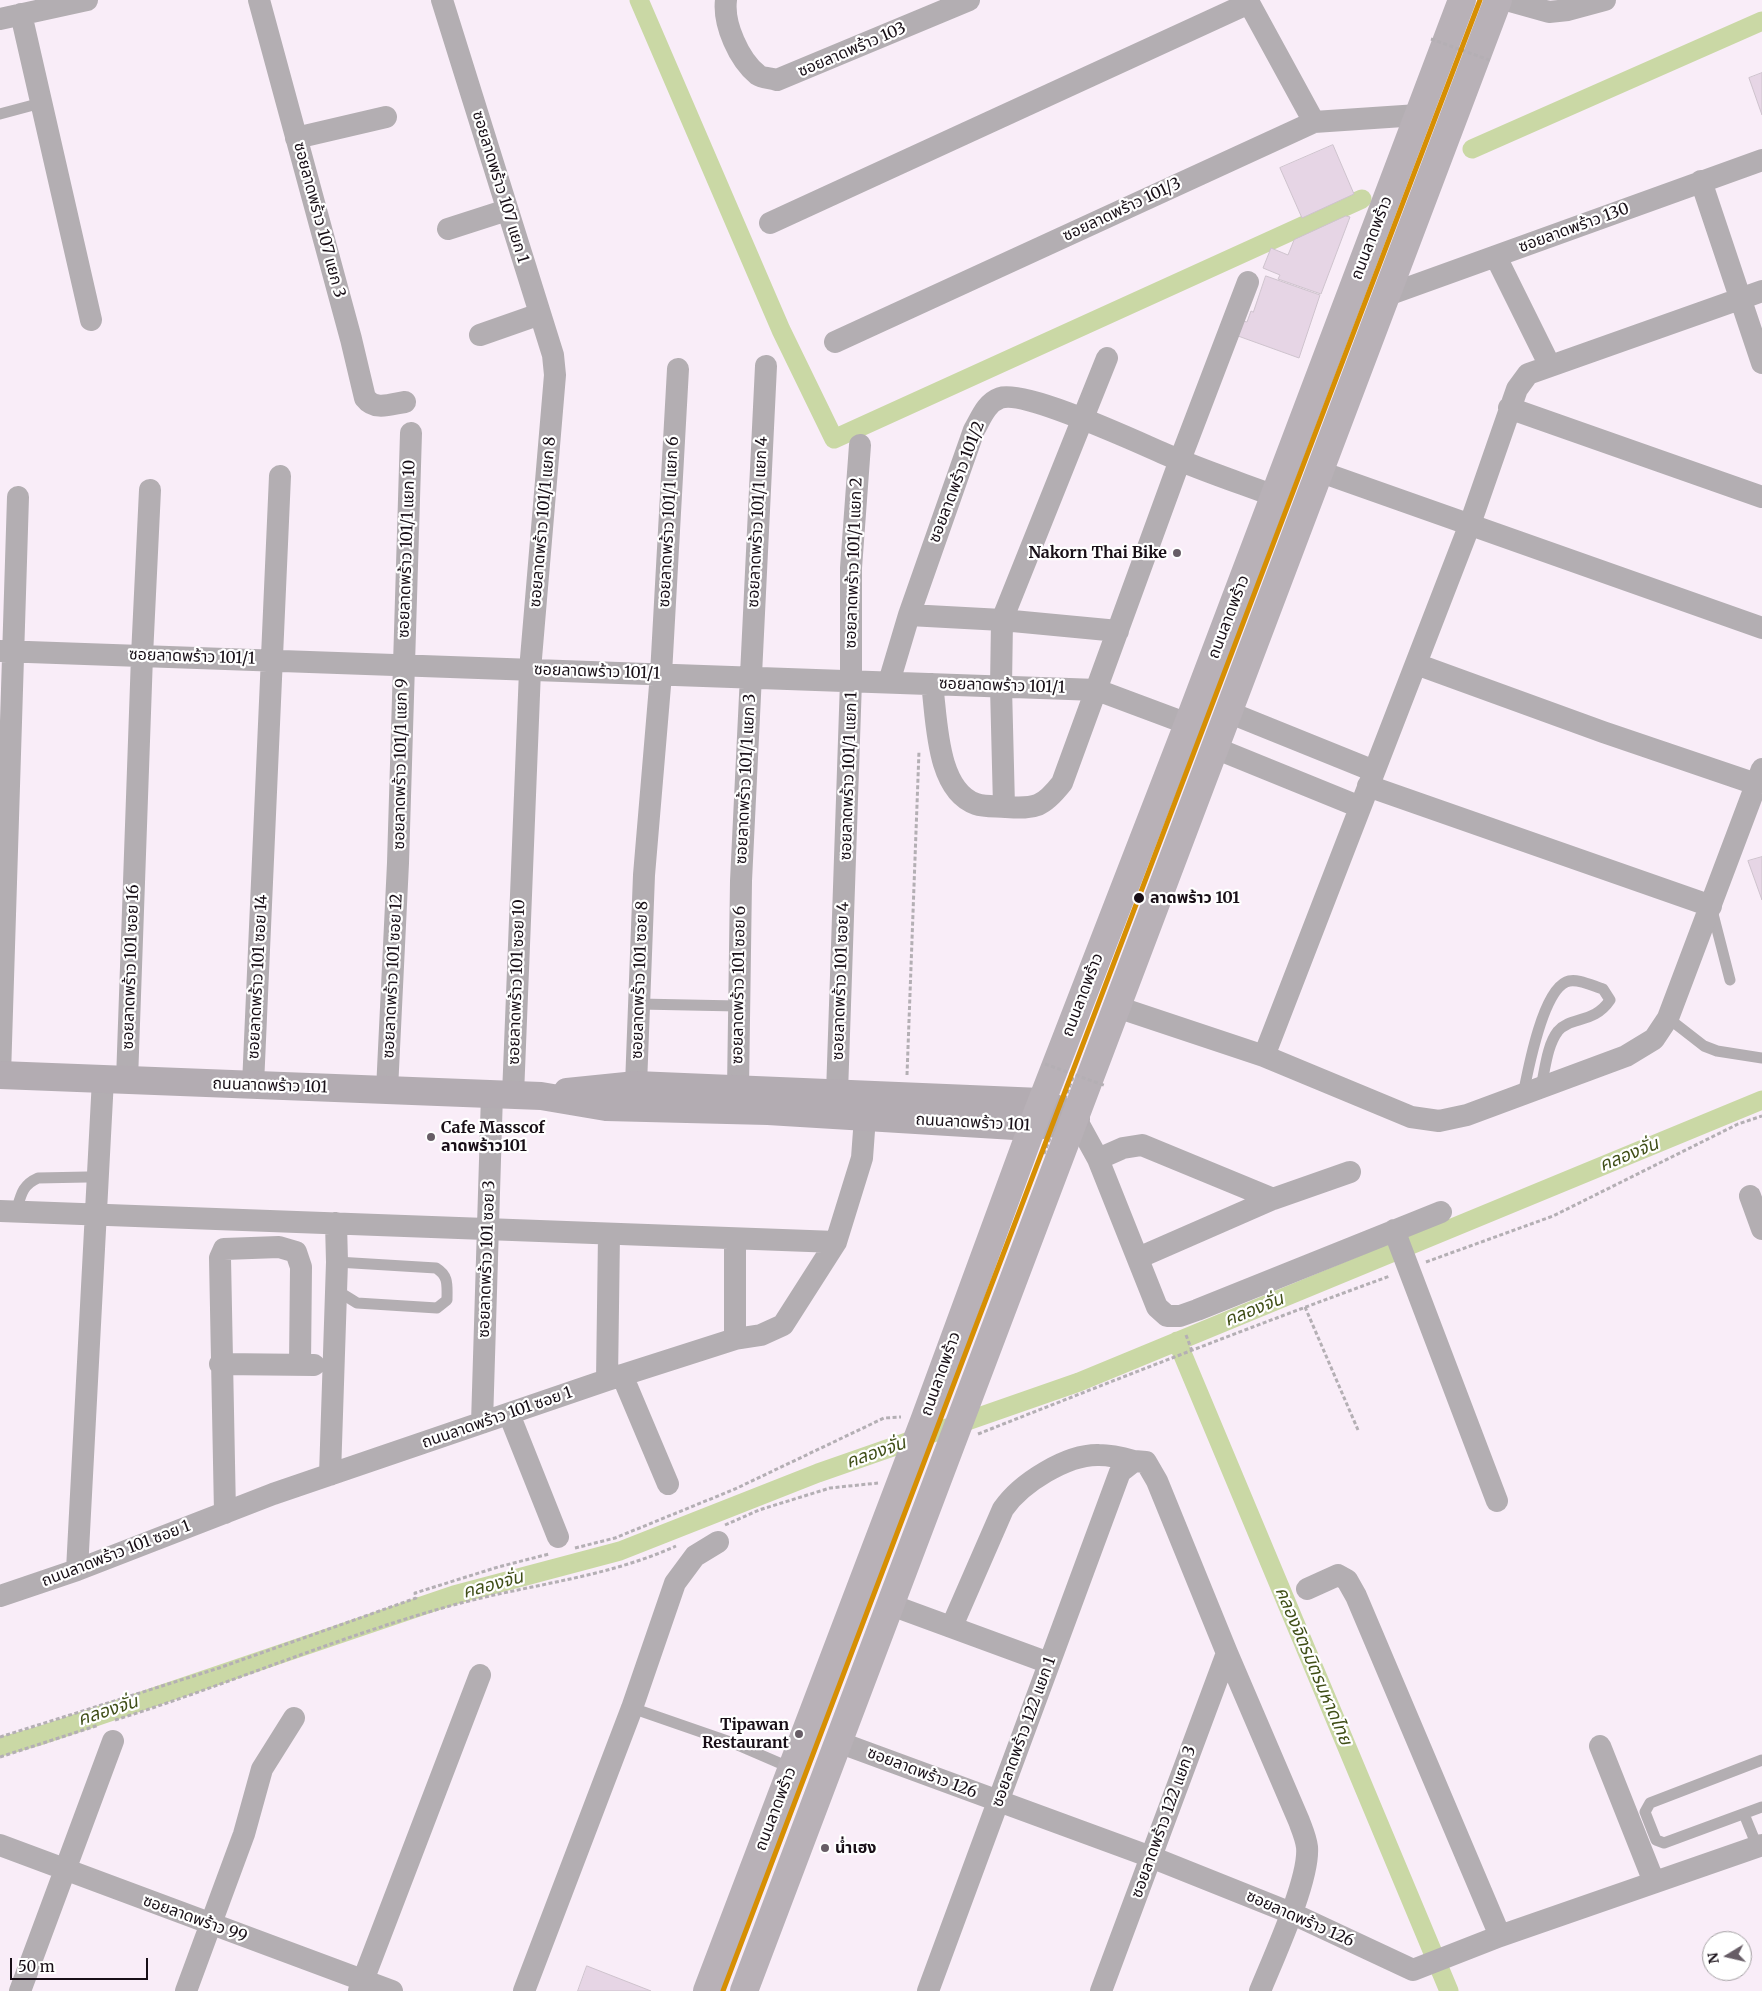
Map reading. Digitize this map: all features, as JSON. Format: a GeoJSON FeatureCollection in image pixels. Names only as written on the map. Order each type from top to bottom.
{"type":"FeatureCollection","features":[{"type":"Feature","properties":{"kind":"main road","name":"ถนนลาดพร้าว"},"geometry":{"type":"LineString","coordinates":[[707,1991],[901,1481],[1041,1102],[1188,724],[1462,0]]}},
{"type":"Feature","properties":{"kind":"main road","name":"ถนนลาดพร้าว"},"geometry":{"type":"LineString","coordinates":[[744,1991],[1076,1119],[1318,471],[1498,0]]}},
{"type":"Feature","properties":{"kind":"street"},"geometry":{"type":"LineString","coordinates":[[87,0],[10,17],[41,103],[90,320]]}},
{"type":"Feature","properties":{"kind":"street","name":"ซอยลาดพร้าว 107 แยก 3"},"geometry":{"type":"LineString","coordinates":[[259,0],[351,339],[365,398],[370,404],[377,407],[405,402]]}},
{"type":"Feature","properties":{"kind":"street","name":"ซอยลาดพร้าว 107 แยก 1"},"geometry":{"type":"LineString","coordinates":[[442,0],[553,355],[555,375]]}},
{"type":"Feature","properties":{"kind":"street","name":"ซอยลาดพร้าว 103"},"geometry":{"type":"LineString","coordinates":[[726,0],[728,22],[741,55],[759,76],[777,80],[969,0]]}},
{"type":"Feature","properties":{"kind":"street"},"geometry":{"type":"LineString","coordinates":[[1506,0],[1549,12],[1568,10],[1605,0]]}},
{"type":"Feature","properties":{"kind":"street"},"geometry":{"type":"LineString","coordinates":[[770,223],[1248,3],[1314,122]]}},
{"type":"Feature","properties":{"kind":"street","name":"ซอยลาดพร้าว 101/3"},"geometry":{"type":"LineString","coordinates":[[835,342],[1314,122],[1418,115]]}},
{"type":"Feature","properties":{"kind":"street"},"geometry":{"type":"LineString","coordinates":[[296,138],[386,117]]}},
{"type":"Feature","properties":{"kind":"street","name":"ซอยลาดพร้าว 130"},"geometry":{"type":"LineString","coordinates":[[1385,296],[1762,160]]}},
{"type":"Feature","properties":{"kind":"street"},"geometry":{"type":"LineString","coordinates":[[1702,181],[1752,295],[1762,363]]}},
{"type":"Feature","properties":{"kind":"street"},"geometry":{"type":"LineString","coordinates":[[448,229],[508,210]]}},
{"type":"Feature","properties":{"kind":"street"},"geometry":{"type":"LineString","coordinates":[[1496,257],[1550,366]]}},
{"type":"Feature","properties":{"kind":"street"},"geometry":{"type":"LineString","coordinates":[[932,684],[945,771],[961,796],[977,804],[1028,808],[1040,806],[1051,797],[1062,784],[1180,460],[1248,282]]}},
{"type":"Feature","properties":{"kind":"street"},"geometry":{"type":"LineString","coordinates":[[1264,1056],[1470,524],[1517,389],[1528,374],[1752,295]]}},
{"type":"Feature","properties":{"kind":"street"},"geometry":{"type":"LineString","coordinates":[[480,335],[540,314]]}},
{"type":"Feature","properties":{"kind":"street"},"geometry":{"type":"LineString","coordinates":[[1004,806],[1001,687],[1002,620],[1107,358]]}},
{"type":"Feature","properties":{"kind":"street","name":"ซอยลาดพร้าว 101/1 แยก 4"},"geometry":{"type":"LineString","coordinates":[[750,677],[766,366]]}},
{"type":"Feature","properties":{"kind":"street","name":"ซอยลาดพร้าว 101/1 แยก 6"},"geometry":{"type":"LineString","coordinates":[[644,875],[661,674],[678,369]]}},
{"type":"Feature","properties":{"kind":"street","name":"ซอยลาดพร้าว 101/1 แยก 8"},"geometry":{"type":"LineString","coordinates":[[522,869],[530,670],[555,375]]}},
{"type":"Feature","properties":{"kind":"street","name":"ซอยลาดพร้าว 101/2"},"geometry":{"type":"LineString","coordinates":[[889,682],[909,615],[974,430],[986,408],[999,398],[1014,396],[1083,418],[1180,460],[1275,496]]}},
{"type":"Feature","properties":{"kind":"street"},"geometry":{"type":"LineString","coordinates":[[1509,408],[1762,497]]}},
{"type":"Feature","properties":{"kind":"street","name":"ซอยลาดพร้าว 101/1 แยก 10"},"geometry":{"type":"LineString","coordinates":[[403,665],[411,433]]}},
{"type":"Feature","properties":{"kind":"street","name":"ซอยลาดพร้าว 101/1 แยก 2"},"geometry":{"type":"LineString","coordinates":[[852,681],[851,568],[860,445]]}},
{"type":"Feature","properties":{"kind":"street"},"geometry":{"type":"LineString","coordinates":[[1318,471],[1762,628]]}},
{"type":"Feature","properties":{"kind":"street","name":"ซอยลาดพร้าว 101 ซอย 14"},"geometry":{"type":"LineString","coordinates":[[253,1085],[280,476]]}},
{"type":"Feature","properties":{"kind":"street","name":"ซอยลาดพร้าว 101 ซอย 16"},"geometry":{"type":"LineString","coordinates":[[77,1570],[96,1215],[115,1080],[135,854],[150,490]]}},
{"type":"Feature","properties":{"kind":"street"},"geometry":{"type":"LineString","coordinates":[[0,1075],[8,851],[7,651],[18,497]]}},
{"type":"Feature","properties":{"kind":"street"},"geometry":{"type":"LineString","coordinates":[[909,615],[1002,620],[1118,631]]}},
{"type":"Feature","properties":{"kind":"street","name":"ซอยลาดพร้าว 101/1"},"geometry":{"type":"LineString","coordinates":[[7,651],[1097,690],[1188,724]]}},
{"type":"Feature","properties":{"kind":"street"},"geometry":{"type":"LineString","coordinates":[[1117,1007],[1264,1056],[1411,1117],[1439,1121],[1532,1091],[1626,1056],[1654,1039],[1668,1018],[1760,779],[1603,732],[1416,664]]}},
{"type":"Feature","properties":{"kind":"street","name":"ซอยลาดพร้าว 101/1 แยก 9"},"geometry":{"type":"LineString","coordinates":[[398,863],[403,665]]}},
{"type":"Feature","properties":{"kind":"street","name":"ซอยลาดพร้าว 101/1 แยก 3"},"geometry":{"type":"LineString","coordinates":[[741,881],[750,677]]}},
{"type":"Feature","properties":{"kind":"street","name":"ซอยลาดพร้าว 101/1 แยก 1"},"geometry":{"type":"LineString","coordinates":[[846,870],[852,681]]}},
{"type":"Feature","properties":{"kind":"street"},"geometry":{"type":"LineString","coordinates":[[1228,712],[1367,788]]}},
{"type":"Feature","properties":{"kind":"street"},"geometry":{"type":"LineString","coordinates":[[1215,748],[1367,788],[1711,906]]}},
{"type":"Feature","properties":{"kind":"street","name":"ซอยลาดพร้าว 101 ซอย 12"},"geometry":{"type":"LineString","coordinates":[[387,1090],[398,863]]}},
{"type":"Feature","properties":{"kind":"street","name":"ซอยลาดพร้าว 101 ซอย 10"},"geometry":{"type":"LineString","coordinates":[[502,1094],[522,869]]}},
{"type":"Feature","properties":{"kind":"street","name":"ซอยลาดพร้าว 101 ซอย 4"},"geometry":{"type":"LineString","coordinates":[[837,1093],[846,870]]}},
{"type":"Feature","properties":{"kind":"street","name":"ซอยลาดพร้าว 101 ซอย 8"},"geometry":{"type":"LineString","coordinates":[[636,1085],[644,875]]}},
{"type":"Feature","properties":{"kind":"street","name":"ซอยลาดพร้าว 101 ซอย 6"},"geometry":{"type":"LineString","coordinates":[[738,1089],[741,881]]}},
{"type":"Feature","properties":{"kind":"street","name":"ถนนลาดพร้าว 101"},"geometry":{"type":"LineString","coordinates":[[0,1075],[502,1094],[541,1096],[606,1107],[768,1111],[1032,1127],[1076,1119]]}},
{"type":"Feature","properties":{"kind":"street","name":"ถนนลาดพร้าว 101"},"geometry":{"type":"LineString","coordinates":[[541,1096],[636,1085],[837,1093],[1041,1102],[1076,1119]]}},
{"type":"Feature","properties":{"kind":"street","name":"ซอยลาดพร้าว 101 ซอย 3"},"geometry":{"type":"LineString","coordinates":[[482,1423],[489,1229],[502,1094]]}},
{"type":"Feature","properties":{"kind":"street","name":"ถนนลาดพร้าว 101 ซอย 1"},"geometry":{"type":"LineString","coordinates":[[0,1596],[77,1570],[330,1475],[615,1377],[734,1339],[761,1335],[783,1325],[836,1242],[862,1158],[865,1117]]}},
{"type":"Feature","properties":{"kind":"street"},"geometry":{"type":"LineString","coordinates":[[1076,1119],[1098,1159],[1157,1307],[1167,1316],[1180,1316],[1395,1232],[1441,1212]]}},
{"type":"Feature","properties":{"kind":"street"},"geometry":{"type":"LineString","coordinates":[[1098,1159],[1123,1148],[1142,1145],[1273,1199]]}},
{"type":"Feature","properties":{"kind":"street"},"geometry":{"type":"LineString","coordinates":[[1138,1258],[1273,1199],[1350,1172]]}},
{"type":"Feature","properties":{"kind":"street"},"geometry":{"type":"LineString","coordinates":[[1750,1196],[1762,1230]]}},
{"type":"Feature","properties":{"kind":"street"},"geometry":{"type":"LineString","coordinates":[[8,1211],[836,1242]]}},
{"type":"Feature","properties":{"kind":"street"},"geometry":{"type":"LineString","coordinates":[[330,1475],[337,1262],[336,1223]]}},
{"type":"Feature","properties":{"kind":"street"},"geometry":{"type":"LineString","coordinates":[[1395,1232],[1497,1500]]}},
{"type":"Feature","properties":{"kind":"street"},"geometry":{"type":"LineString","coordinates":[[609,1234],[615,1377],[668,1484]]}},
{"type":"Feature","properties":{"kind":"street"},"geometry":{"type":"LineString","coordinates":[[734,1339],[735,1239]]}},
{"type":"Feature","properties":{"kind":"street"},"geometry":{"type":"LineString","coordinates":[[220,1364],[307,1365],[302,1308],[301,1266],[296,1252],[278,1247],[224,1249],[220,1258],[220,1364],[225,1513]]}},
{"type":"Feature","properties":{"kind":"street"},"geometry":{"type":"LineString","coordinates":[[302,1308],[336,1300]]}},
{"type":"Feature","properties":{"kind":"street"},"geometry":{"type":"LineString","coordinates":[[509,1414],[560,1546]]}},
{"type":"Feature","properties":{"kind":"street"},"geometry":{"type":"LineString","coordinates":[[952,1626],[1003,1509],[1011,1497],[1028,1483],[1059,1465],[1078,1459],[1098,1455],[1127,1467],[1146,1462],[1157,1481],[1227,1653],[1299,1821],[1307,1847],[1305,1869],[1291,1913],[1260,1991]]}},
{"type":"Feature","properties":{"kind":"street","name":"ซอยลาดพร้าว 122 แยก 1"},"geometry":{"type":"LineString","coordinates":[[928,1991],[1049,1663],[1127,1467]]}},
{"type":"Feature","properties":{"kind":"street"},"geometry":{"type":"LineString","coordinates":[[524,1991],[632,1708],[675,1583],[695,1556],[717,1535]]}},
{"type":"Feature","properties":{"kind":"street"},"geometry":{"type":"LineString","coordinates":[[1307,1589],[1338,1575],[1347,1580],[1356,1596],[1500,1936]]}},
{"type":"Feature","properties":{"kind":"street"},"geometry":{"type":"LineString","coordinates":[[891,1605],[1049,1663]]}},
{"type":"Feature","properties":{"kind":"street","name":"ซอยลาดพร้าว 122 แยก 3"},"geometry":{"type":"LineString","coordinates":[[1101,1991],[1227,1653]]}},
{"type":"Feature","properties":{"kind":"street"},"geometry":{"type":"LineString","coordinates":[[361,1986],[480,1675]]}},
{"type":"Feature","properties":{"kind":"street"},"geometry":{"type":"LineString","coordinates":[[186,1991],[244,1834],[262,1769],[294,1718]]}},
{"type":"Feature","properties":{"kind":"street"},"geometry":{"type":"LineString","coordinates":[[20,1991],[113,1741]]}},
{"type":"Feature","properties":{"kind":"street","name":"ซอยลาดพร้าว 126"},"geometry":{"type":"LineString","coordinates":[[838,1742],[1151,1857],[1291,1913],[1415,1976],[1441,1959],[1500,1936],[1760,1846]]}},
{"type":"Feature","properties":{"kind":"street"},"geometry":{"type":"LineString","coordinates":[[1600,1746],[1654,1882]]}},
{"type":"Feature","properties":{"kind":"street","name":"ซอยลาดพร้าว 99"},"geometry":{"type":"LineString","coordinates":[[0,1845],[65,1871],[211,1924],[361,1986],[392,1991]]}},
{"type":"Feature","properties":{"kind":"lane"},"geometry":{"type":"LineString","coordinates":[[0,114],[41,103]]}},
{"type":"Feature","properties":{"kind":"lane"},"geometry":{"type":"LineString","coordinates":[[1711,906],[1730,980]]}},
{"type":"Feature","properties":{"kind":"lane"},"geometry":{"type":"LineString","coordinates":[[1568,981],[1580,981],[1603,989],[1610,1000],[1602,1012],[1559,1030],[1552,1042],[1532,1091],[1535,1041],[1557,988],[1568,981]]}},
{"type":"Feature","properties":{"kind":"lane"},"geometry":{"type":"LineString","coordinates":[[639,1004],[738,1006]]}},
{"type":"Feature","properties":{"kind":"lane"},"geometry":{"type":"LineString","coordinates":[[1668,1018],[1704,1046],[1717,1051],[1762,1058]]}},
{"type":"Feature","properties":{"kind":"lane"},"geometry":{"type":"LineString","coordinates":[[8,1211],[23,1188],[31,1181],[38,1178],[87,1177]]}},
{"type":"Feature","properties":{"kind":"lane"},"geometry":{"type":"LineString","coordinates":[[336,1300],[366,1304],[437,1308],[446,1300],[447,1278],[445,1274],[436,1268],[337,1262]]}},
{"type":"Feature","properties":{"kind":"lane"},"geometry":{"type":"LineString","coordinates":[[632,1708],[733,1743],[791,1768]]}},
{"type":"Feature","properties":{"kind":"lane"},"geometry":{"type":"LineString","coordinates":[[1762,1760],[1650,1803],[1645,1812],[1656,1840],[1664,1843],[1762,1807]]}},
{"type":"Feature","properties":{"kind":"lane"},"geometry":{"type":"LineString","coordinates":[[1744,1814],[1760,1846]]}},
{"type":"Feature","properties":{"kind":"path"},"geometry":{"type":"LineString","coordinates":[[1431,39],[1492,61]]}},
{"type":"Feature","properties":{"kind":"path"},"geometry":{"type":"LineString","coordinates":[[906,1096],[919,742]]}},
{"type":"Feature","properties":{"kind":"path"},"geometry":{"type":"LineString","coordinates":[[1045,1064],[1106,1086]]}},
{"type":"Feature","properties":{"kind":"path"},"geometry":{"type":"LineString","coordinates":[[1044,1154],[1074,1075]]}},
{"type":"Feature","properties":{"kind":"path"},"geometry":{"type":"LineString","coordinates":[[953,1442],[1100,1385],[1172,1360],[1191,1350],[1410,1269],[1449,1252],[1554,1216],[1704,1140],[1738,1124],[1762,1116]]}},
{"type":"Feature","properties":{"kind":"path"},"geometry":{"type":"LineString","coordinates":[[1305,1307],[1358,1430]]}},
{"type":"Feature","properties":{"kind":"path"},"geometry":{"type":"LineString","coordinates":[[0,1738],[220,1668],[416,1598],[415,1593],[560,1546],[615,1538],[735,1489],[884,1418],[892,1416],[924,1418]]}},
{"type":"Feature","properties":{"kind":"path"},"geometry":{"type":"LineString","coordinates":[[717,1535],[759,1510],[830,1488],[901,1481]]}},
{"type":"Feature","properties":{"kind":"path"},"geometry":{"type":"LineString","coordinates":[[0,1757],[154,1708],[375,1629],[462,1602],[558,1583],[656,1556],[682,1544]]}},
{"type":"Feature","properties":{"kind":"building"},"geometry":{"type":"Polygon","coordinates":[[[1762,73],[1762,115],[1749,78],[1762,73]]]}},
{"type":"Feature","properties":{"kind":"building"},"geometry":{"type":"Polygon","coordinates":[[[1333,145],[1354,194],[1302,218],[1280,168],[1333,145]]]}},
{"type":"Feature","properties":{"kind":"building"},"geometry":{"type":"Polygon","coordinates":[[[1346,216],[1350,217],[1321,294],[1278,279],[1280,275],[1263,268],[1271,248],[1288,255],[1294,240],[1346,216]]]}},
{"type":"Feature","properties":{"kind":"building"},"geometry":{"type":"Polygon","coordinates":[[[1266,276],[1320,295],[1299,358],[1238,336],[1243,321],[1247,322],[1251,311],[1253,312],[1266,276]]]}},
{"type":"Feature","properties":{"kind":"building"},"geometry":{"type":"Polygon","coordinates":[[[1762,857],[1762,900],[1748,861],[1762,857]]]}},
{"type":"Feature","properties":{"kind":"building"},"geometry":{"type":"Polygon","coordinates":[[[587,1966],[651,1991],[578,1991],[587,1966]]]}},
{"type":"Feature","properties":{"kind":"waterway"},"geometry":{"type":"LineString","coordinates":[[639,0],[781,330],[834,439],[1362,199]]}},
{"type":"Feature","properties":{"kind":"waterway"},"geometry":{"type":"LineString","coordinates":[[1472,149],[1762,21]]}},
{"type":"Feature","properties":{"kind":"waterway","name":"คลองจั่น"},"geometry":{"type":"LineString","coordinates":[[0,1747],[42,1735],[454,1595],[620,1551],[818,1473],[1079,1382],[1762,1100]]}},
{"type":"Feature","properties":{"kind":"waterway","name":"คลองจิตรมิตรมหาดไทย"},"geometry":{"type":"LineString","coordinates":[[1177,1341],[1449,1991]]}},
{"type":"Feature","properties":{"kind":"transit line"},"geometry":{"type":"LineString","coordinates":[[723,1991],[1480,0]]}},
{"type":"Feature","properties":{"kind":"place","name":"Nakorn Thai Bike"},"geometry":{"type":"Point","coordinates":[1177,553]}},
{"type":"Feature","properties":{"kind":"place","name":"ลาดพร้าว 101"},"geometry":{"type":"Point","coordinates":[1139,898]}},
{"type":"Feature","properties":{"kind":"place","name":"Cafe Masscof ลาดพร้าว101"},"geometry":{"type":"Point","coordinates":[431,1137]}},
{"type":"Feature","properties":{"kind":"place","name":"Tipawan Restaurant"},"geometry":{"type":"Point","coordinates":[799,1734]}},
{"type":"Feature","properties":{"kind":"place","name":"น่ำเฮง"},"geometry":{"type":"Point","coordinates":[825,1848]}}]}
